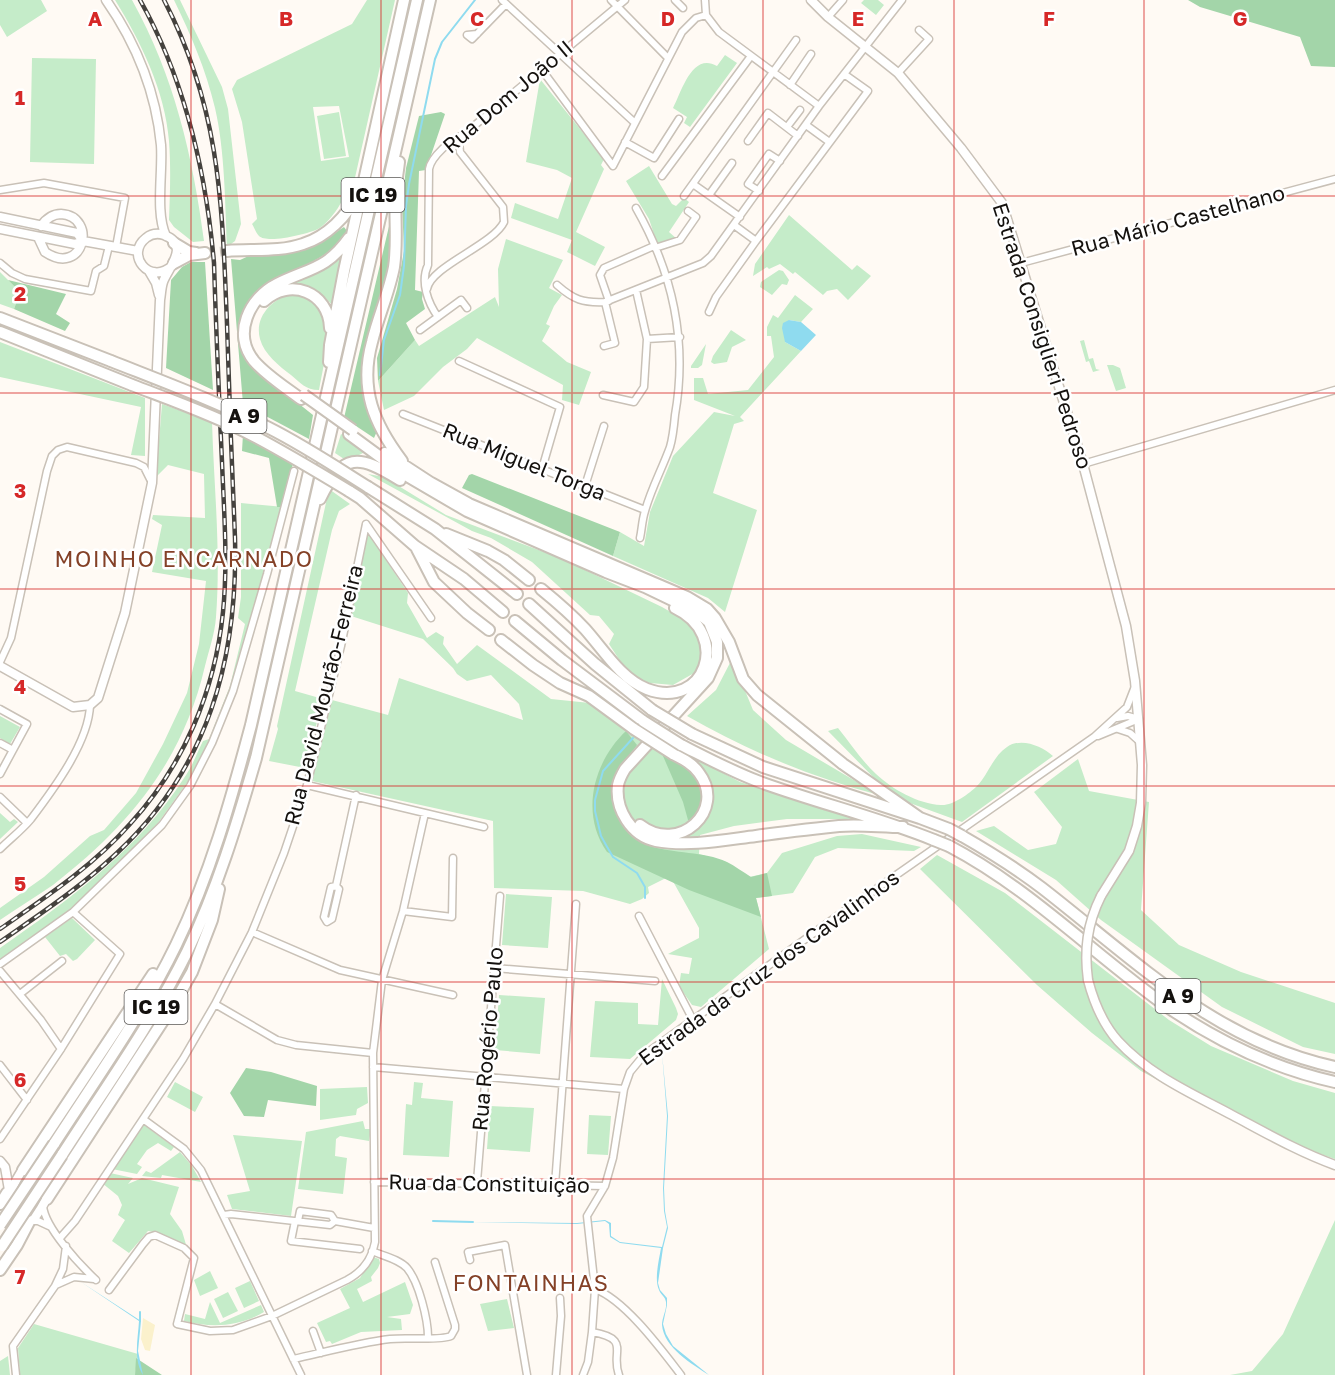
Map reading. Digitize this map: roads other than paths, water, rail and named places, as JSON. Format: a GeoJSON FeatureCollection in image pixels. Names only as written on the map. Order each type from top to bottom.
{"type":"FeatureCollection","features":[{"type":"Feature","properties":{"kind":"highway"},"geometry":{"type":"LineString","coordinates":[[330,345],[364,174],[404,0]]}},
{"type":"Feature","properties":{"kind":"highway","name":"IC 19"},"geometry":{"type":"LineString","coordinates":[[0,1225],[133,1020],[176,946],[207,874],[251,725],[417,0]]}},
{"type":"Feature","properties":{"kind":"highway","name":"IC 19"},"geometry":{"type":"LineString","coordinates":[[1,1248],[147,1023],[187,952],[229,847],[256,758],[430,0]]}},
{"type":"Feature","properties":{"kind":"highway"},"geometry":{"type":"LineString","coordinates":[[400,134],[394,266],[367,364],[368,397],[377,423],[406,466]]}},
{"type":"Feature","properties":{"kind":"highway"},"geometry":{"type":"LineString","coordinates":[[228,251],[302,245],[319,237],[337,224],[353,203],[364,174]]}},
{"type":"Feature","properties":{"kind":"highway"},"geometry":{"type":"LineString","coordinates":[[353,233],[335,255],[322,265],[276,284],[255,300],[245,322],[246,348],[262,369],[428,490],[494,525]]}},
{"type":"Feature","properties":{"kind":"highway"},"geometry":{"type":"LineString","coordinates":[[170,240],[189,252],[204,253],[189,255],[173,265]]}},
{"type":"Feature","properties":{"kind":"highway"},"geometry":{"type":"LineString","coordinates":[[302,397],[262,361],[254,350],[251,338],[251,324],[256,310],[266,299],[280,291],[306,291],[318,298],[326,308],[330,345],[328,389]]}},
{"type":"Feature","properties":{"kind":"highway","name":"A 9"},"geometry":{"type":"LineString","coordinates":[[0,318],[196,394],[269,428],[310,450],[435,529],[517,594]]}},
{"type":"Feature","properties":{"kind":"highway","name":"A 9"},"geometry":{"type":"LineString","coordinates":[[0,332],[192,407],[248,433],[304,464],[360,498],[415,546],[464,579],[503,612]]}},
{"type":"Feature","properties":{"kind":"highway"},"geometry":{"type":"LineString","coordinates":[[351,432],[431,483],[469,504],[687,597],[707,609],[729,642],[743,679],[757,695],[843,764],[920,818]]}},
{"type":"Feature","properties":{"kind":"highway"},"geometry":{"type":"LineString","coordinates":[[310,518],[335,471],[344,464],[369,462],[433,501],[645,587],[697,612],[709,622],[717,642],[717,658],[708,678],[625,769],[618,783],[617,799],[621,813],[630,825],[653,840],[673,843],[718,841],[842,826],[903,827]]}},
{"type":"Feature","properties":{"kind":"highway"},"geometry":{"type":"LineString","coordinates":[[435,529],[488,551],[504,560],[529,580]]}},
{"type":"Feature","properties":{"kind":"highway"},"geometry":{"type":"LineString","coordinates":[[415,546],[434,582],[489,630]]}},
{"type":"Feature","properties":{"kind":"highway"},"geometry":{"type":"LineString","coordinates":[[541,589],[565,609],[630,679],[646,689],[665,694],[682,692],[699,678],[707,659],[706,641],[698,624],[682,612],[643,594],[606,572]]}},
{"type":"Feature","properties":{"kind":"highway","name":"A 9"},"geometry":{"type":"LineString","coordinates":[[529,604],[595,664],[652,710],[692,734],[763,767],[920,818],[962,836],[1034,882],[1123,955],[1221,1024],[1270,1047],[1314,1063],[1335,1067]]}},
{"type":"Feature","properties":{"kind":"highway","name":"A 9"},"geometry":{"type":"LineString","coordinates":[[515,621],[643,721],[681,745],[758,781],[903,827],[949,846],[1003,878],[1170,1008],[1217,1037],[1266,1061],[1335,1082]]}},
{"type":"Feature","properties":{"kind":"highway"},"geometry":{"type":"LineString","coordinates":[[501,640],[560,683],[589,696],[634,729],[673,754],[692,765],[701,775],[706,789],[706,807],[698,822],[687,831],[674,835],[646,830],[637,823],[628,810],[625,784],[645,754],[716,676],[723,659],[722,629]]}},
{"type":"Feature","properties":{"kind":"highway"},"geometry":{"type":"LineString","coordinates":[[45,1202],[172,1007],[192,972],[212,920],[229,847]]}},
{"type":"Feature","properties":{"kind":"highway"},"geometry":{"type":"LineString","coordinates":[[22,1171],[149,979],[176,946]]}},
{"type":"Feature","properties":{"kind":"highway"},"geometry":{"type":"LineString","coordinates":[[0,1204],[8,1192]]}},
{"type":"Feature","properties":{"kind":"highway"},"geometry":{"type":"LineString","coordinates":[[0,1270],[30,1221]]}},
{"type":"Feature","properties":{"kind":"street"},"geometry":{"type":"LineString","coordinates":[[106,0],[134,47],[149,88],[161,146],[161,224],[177,253],[163,282],[160,300],[152,483],[124,616],[98,698],[90,705],[73,707],[0,664],[11,638],[52,456],[58,450],[67,447],[140,465],[148,471],[152,483]]}},
{"type":"Feature","properties":{"kind":"street"},"geometry":{"type":"LineString","coordinates":[[611,0],[668,58]]}},
{"type":"Feature","properties":{"kind":"street","name":"Rua Dom João II"},"geometry":{"type":"LineString","coordinates":[[438,317],[428,302],[427,290],[430,164],[458,136],[462,136],[625,0]]}},
{"type":"Feature","properties":{"kind":"street"},"geometry":{"type":"LineString","coordinates":[[675,0],[683,8]]}},
{"type":"Feature","properties":{"kind":"street"},"geometry":{"type":"LineString","coordinates":[[705,0],[706,15],[719,32],[819,106]]}},
{"type":"Feature","properties":{"kind":"street","name":"Estrada Consiglieri Pedroso"},"geometry":{"type":"LineString","coordinates":[[811,0],[828,17],[898,73],[997,194],[1021,262],[1083,464],[1126,626],[1135,681],[1141,743],[1141,803],[1136,833],[1129,851],[1101,896],[1087,936],[1086,962],[1092,996],[1106,1025],[1116,1039],[1139,1061],[1172,1083],[1282,1141],[1335,1165]]}},
{"type":"Feature","properties":{"kind":"street"},"geometry":{"type":"LineString","coordinates":[[828,17],[843,0]]}},
{"type":"Feature","properties":{"kind":"street"},"geometry":{"type":"LineString","coordinates":[[557,285],[572,297],[589,303],[607,302],[703,263],[711,256],[740,217],[819,106],[902,0]]}},
{"type":"Feature","properties":{"kind":"street"},"geometry":{"type":"LineString","coordinates":[[477,34],[504,2],[635,123]]}},
{"type":"Feature","properties":{"kind":"street"},"geometry":{"type":"LineString","coordinates":[[542,69],[613,166],[687,25],[696,18],[706,15]]}},
{"type":"Feature","properties":{"kind":"street"},"geometry":{"type":"LineString","coordinates":[[898,73],[929,39],[919,30]]}},
{"type":"Feature","properties":{"kind":"street"},"geometry":{"type":"LineString","coordinates":[[684,196],[796,40]]}},
{"type":"Feature","properties":{"kind":"street"},"geometry":{"type":"LineString","coordinates":[[790,85],[811,54]]}},
{"type":"Feature","properties":{"kind":"street"},"geometry":{"type":"LineString","coordinates":[[662,176],[751,56]]}},
{"type":"Feature","properties":{"kind":"street"},"geometry":{"type":"LineString","coordinates":[[709,312],[716,297],[756,241],[828,141],[868,91],[844,74]]}},
{"type":"Feature","properties":{"kind":"street"},"geometry":{"type":"LineString","coordinates":[[787,127],[800,110]]}},
{"type":"Feature","properties":{"kind":"street"},"geometry":{"type":"LineString","coordinates":[[748,141],[768,114],[798,136]]}},
{"type":"Feature","properties":{"kind":"street"},"geometry":{"type":"LineString","coordinates":[[626,142],[654,158],[680,119]]}},
{"type":"Feature","properties":{"kind":"street"},"geometry":{"type":"LineString","coordinates":[[806,125],[828,141]]}},
{"type":"Feature","properties":{"kind":"street"},"geometry":{"type":"LineString","coordinates":[[460,152],[459,142],[462,136]]}},
{"type":"Feature","properties":{"kind":"street"},"geometry":{"type":"LineString","coordinates":[[427,290],[428,283],[497,232],[504,222],[503,207],[460,152],[454,149],[442,152]]}},
{"type":"Feature","properties":{"kind":"street"},"geometry":{"type":"LineString","coordinates":[[759,191],[748,184],[769,154],[780,161]]}},
{"type":"Feature","properties":{"kind":"street"},"geometry":{"type":"LineString","coordinates":[[709,195],[732,163]]}},
{"type":"Feature","properties":{"kind":"street","name":"Rua Mário Castelhano"},"geometry":{"type":"LineString","coordinates":[[1021,262],[1335,179]]}},
{"type":"Feature","properties":{"kind":"street"},"geometry":{"type":"LineString","coordinates":[[0,190],[44,183],[125,198],[112,246],[104,266],[96,271],[91,291],[25,279],[12,273],[0,263]]}},
{"type":"Feature","properties":{"kind":"street"},"geometry":{"type":"LineString","coordinates":[[693,184],[740,217]]}},
{"type":"Feature","properties":{"kind":"street"},"geometry":{"type":"LineString","coordinates":[[160,300],[156,284],[149,271],[140,262],[138,251],[156,227],[161,208]]}},
{"type":"Feature","properties":{"kind":"street"},"geometry":{"type":"LineString","coordinates":[[636,208],[655,247],[666,278],[676,310],[680,337],[679,393],[670,445],[645,510],[640,538]]}},
{"type":"Feature","properties":{"kind":"street"},"geometry":{"type":"LineString","coordinates":[[604,346],[615,343],[600,275],[604,268],[655,247],[680,240],[696,217],[688,212]]}},
{"type":"Feature","properties":{"kind":"street"},"geometry":{"type":"LineString","coordinates":[[38,237],[45,252],[62,259],[70,258],[77,253],[83,241],[82,230],[76,220],[70,216],[53,215],[41,226]]}},
{"type":"Feature","properties":{"kind":"street"},"geometry":{"type":"LineString","coordinates":[[0,218],[77,233],[83,241]]}},
{"type":"Feature","properties":{"kind":"street"},"geometry":{"type":"LineString","coordinates":[[734,225],[756,241]]}},
{"type":"Feature","properties":{"kind":"street"},"geometry":{"type":"LineString","coordinates":[[0,229],[75,244],[83,241],[138,251]]}},
{"type":"Feature","properties":{"kind":"street"},"geometry":{"type":"LineString","coordinates":[[149,236],[155,234],[170,240]]}},
{"type":"Feature","properties":{"kind":"street"},"geometry":{"type":"LineString","coordinates":[[149,271],[161,273],[173,265]]}},
{"type":"Feature","properties":{"kind":"street"},"geometry":{"type":"LineString","coordinates":[[428,265],[430,271],[439,274]]}},
{"type":"Feature","properties":{"kind":"street"},"geometry":{"type":"LineString","coordinates":[[603,395],[634,402],[644,387],[647,339],[636,290]]}},
{"type":"Feature","properties":{"kind":"street"},"geometry":{"type":"LineString","coordinates":[[420,330],[461,300],[467,308]]}},
{"type":"Feature","properties":{"kind":"street"},"geometry":{"type":"LineString","coordinates":[[647,339],[680,337]]}},
{"type":"Feature","properties":{"kind":"street"},"geometry":{"type":"LineString","coordinates":[[459,361],[560,407],[542,469]]}},
{"type":"Feature","properties":{"kind":"street"},"geometry":{"type":"LineString","coordinates":[[1083,464],[1335,390]]}},
{"type":"Feature","properties":{"kind":"street","name":"Rua Miguel Torga"},"geometry":{"type":"LineString","coordinates":[[403,414],[645,510]]}},
{"type":"Feature","properties":{"kind":"street"},"geometry":{"type":"LineString","coordinates":[[585,486],[604,426]]}},
{"type":"Feature","properties":{"kind":"street"},"geometry":{"type":"LineString","coordinates":[[0,964],[74,912],[162,825],[190,786],[213,743],[233,691],[294,471]]}},
{"type":"Feature","properties":{"kind":"street","name":"Rua David Mourão-Ferreira"},"geometry":{"type":"LineString","coordinates":[[60,1238],[75,1221],[183,1059],[215,1004],[252,932],[284,853],[307,785],[341,646],[366,524],[432,618]]}},
{"type":"Feature","properties":{"kind":"street","name":"Estrada da Cruz dos Cavalinhos"},"geometry":{"type":"LineString","coordinates":[[583,1375],[588,1362],[595,1288],[587,1219],[605,1186],[613,1158],[624,1089],[630,1072],[644,1055],[1094,737],[1117,718],[1130,701],[1135,681]]}},
{"type":"Feature","properties":{"kind":"street"},"geometry":{"type":"LineString","coordinates":[[0,849],[27,823],[65,770],[89,719],[90,705]]}},
{"type":"Feature","properties":{"kind":"street"},"geometry":{"type":"LineString","coordinates":[[0,709],[27,724],[0,774]]}},
{"type":"Feature","properties":{"kind":"street"},"geometry":{"type":"LineString","coordinates":[[1117,718],[1128,716],[1139,718]]}},
{"type":"Feature","properties":{"kind":"street","name":"Estrada da Cruz dos Cavalinhos"},"geometry":{"type":"LineString","coordinates":[[1094,737],[1118,729],[1139,718]]}},
{"type":"Feature","properties":{"kind":"street"},"geometry":{"type":"LineString","coordinates":[[1118,729],[1130,733],[1141,743]]}},
{"type":"Feature","properties":{"kind":"street"},"geometry":{"type":"LineString","coordinates":[[0,743],[13,750]]}},
{"type":"Feature","properties":{"kind":"street"},"geometry":{"type":"LineString","coordinates":[[307,785],[484,827]]}},
{"type":"Feature","properties":{"kind":"street"},"geometry":{"type":"LineString","coordinates":[[336,886],[331,886],[324,917],[327,922],[332,919],[339,889],[336,886],[356,795]]}},
{"type":"Feature","properties":{"kind":"street"},"geometry":{"type":"LineString","coordinates":[[0,797],[27,823]]}},
{"type":"Feature","properties":{"kind":"street"},"geometry":{"type":"LineString","coordinates":[[109,1290],[143,1244],[153,1235],[184,1248],[194,1258],[177,1324],[198,1329],[226,1331],[246,1327],[352,1278],[366,1264],[372,1251],[374,1228],[373,1053],[382,980],[403,911],[425,813]]}},
{"type":"Feature","properties":{"kind":"street"},"geometry":{"type":"LineString","coordinates":[[403,911],[452,917],[453,858]]}},
{"type":"Feature","properties":{"kind":"street","name":"Rua Rogério Paulo"},"geometry":{"type":"LineString","coordinates":[[477,1182],[500,896]]}},
{"type":"Feature","properties":{"kind":"street"},"geometry":{"type":"LineString","coordinates":[[555,1185],[576,904]]}},
{"type":"Feature","properties":{"kind":"street"},"geometry":{"type":"LineString","coordinates":[[0,1139],[61,1049],[120,954],[74,912]]}},
{"type":"Feature","properties":{"kind":"street"},"geometry":{"type":"LineString","coordinates":[[639,916],[693,1020]]}},
{"type":"Feature","properties":{"kind":"street"},"geometry":{"type":"LineString","coordinates":[[252,932],[340,970],[453,995]]}},
{"type":"Feature","properties":{"kind":"street"},"geometry":{"type":"LineString","coordinates":[[20,994],[62,961]]}},
{"type":"Feature","properties":{"kind":"street"},"geometry":{"type":"LineString","coordinates":[[494,968],[655,981]]}},
{"type":"Feature","properties":{"kind":"street"},"geometry":{"type":"LineString","coordinates":[[0,971],[61,1049]]}},
{"type":"Feature","properties":{"kind":"street"},"geometry":{"type":"LineString","coordinates":[[215,1004],[277,1040],[296,1045],[373,1053]]}},
{"type":"Feature","properties":{"kind":"street"},"geometry":{"type":"LineString","coordinates":[[0,1065],[27,1100]]}},
{"type":"Feature","properties":{"kind":"street"},"geometry":{"type":"LineString","coordinates":[[373,1067],[624,1089]]}},
{"type":"Feature","properties":{"kind":"street"},"geometry":{"type":"LineString","coordinates":[[143,1119],[180,1145],[196,1162],[301,1375]]}},
{"type":"Feature","properties":{"kind":"street"},"geometry":{"type":"LineString","coordinates":[[2,1164],[22,1171],[32,1169],[45,1177],[50,1189],[45,1202],[44,1214],[66,1246],[96,1280],[78,1276],[55,1286]]}},
{"type":"Feature","properties":{"kind":"street"},"geometry":{"type":"LineString","coordinates":[[2,1164],[8,1192]]}},
{"type":"Feature","properties":{"kind":"street"},"geometry":{"type":"LineString","coordinates":[[22,1171],[8,1192],[5,1203],[8,1212],[14,1218],[45,1223],[52,1227]]}},
{"type":"Feature","properties":{"kind":"street","name":"Rua da Constituição"},"geometry":{"type":"LineString","coordinates":[[374,1182],[605,1186]]}},
{"type":"Feature","properties":{"kind":"street"},"geometry":{"type":"LineString","coordinates":[[30,1221],[45,1202]]}},
{"type":"Feature","properties":{"kind":"street"},"geometry":{"type":"LineString","coordinates":[[224,1215],[330,1225],[335,1221],[374,1228]]}},
{"type":"Feature","properties":{"kind":"street"},"geometry":{"type":"LineString","coordinates":[[296,1221],[291,1241],[360,1249]]}},
{"type":"Feature","properties":{"kind":"street"},"geometry":{"type":"LineString","coordinates":[[470,1260],[468,1252],[505,1245],[527,1375]]}},
{"type":"Feature","properties":{"kind":"street"},"geometry":{"type":"LineString","coordinates":[[16,1375],[13,1346],[55,1286],[63,1269],[66,1246]]}},
{"type":"Feature","properties":{"kind":"street"},"geometry":{"type":"LineString","coordinates":[[372,1251],[397,1261],[408,1269],[414,1279],[427,1322],[428,1337]]}},
{"type":"Feature","properties":{"kind":"street"},"geometry":{"type":"LineString","coordinates":[[63,1269],[79,1262]]}},
{"type":"Feature","properties":{"kind":"street"},"geometry":{"type":"LineString","coordinates":[[69,1278],[79,1262]]}},
{"type":"Feature","properties":{"kind":"street"},"geometry":{"type":"LineString","coordinates":[[293,1359],[378,1341],[451,1336],[455,1329],[435,1262]]}},
{"type":"Feature","properties":{"kind":"street"},"geometry":{"type":"LineString","coordinates":[[595,1288],[605,1292],[654,1339],[681,1375]]}},
{"type":"Feature","properties":{"kind":"street"},"geometry":{"type":"LineString","coordinates":[[556,1375],[561,1316],[560,1298]]}},
{"type":"Feature","properties":{"kind":"street"},"geometry":{"type":"LineString","coordinates":[[313,1331],[321,1353]]}},
{"type":"Feature","properties":{"kind":"street"},"geometry":{"type":"LineString","coordinates":[[592,1332],[607,1335],[616,1343],[619,1375]]}},
{"type":"Feature","properties":{"kind":"water"},"geometry":{"type":"Polygon","coordinates":[[[789,320],[801,322],[816,335],[801,351],[785,342],[782,328],[783,323],[789,320]]]}},
{"type":"Feature","properties":{"kind":"water"},"geometry":{"type":"Polygon","coordinates":[[[662,1053],[668,1116],[664,1188],[668,1228],[658,1283],[660,1290],[667,1298],[663,1324],[673,1346],[709,1375],[673,1348],[664,1333],[662,1325],[666,1302],[659,1290],[657,1280],[661,1248],[620,1243],[610,1237],[609,1224],[605,1221],[577,1224],[471,1222],[577,1223],[605,1220],[611,1223],[611,1236],[620,1242],[662,1247],[667,1227],[664,1211],[663,1188],[667,1116],[662,1053]]]}},
{"type":"Feature","properties":{"kind":"water"},"geometry":{"type":"Polygon","coordinates":[[[81,1282],[141,1321],[138,1351],[143,1375],[137,1356],[139,1321],[81,1282]]]}},
{"type":"Feature","properties":{"kind":"waterway"},"geometry":{"type":"LineString","coordinates":[[380,375],[384,340],[400,295],[409,184],[435,59],[442,42],[475,0]]}},
{"type":"Feature","properties":{"kind":"waterway"},"geometry":{"type":"LineString","coordinates":[[633,738],[603,771],[595,800],[595,811],[601,836],[606,845],[613,857],[637,873],[645,887],[645,898]]}},
{"type":"Feature","properties":{"kind":"waterway"},"geometry":{"type":"LineString","coordinates":[[433,1221],[473,1222]]}},
{"type":"Feature","properties":{"kind":"waterway"},"geometry":{"type":"LineString","coordinates":[[140,1312],[140,1321]]}},
{"type":"Feature","properties":{"kind":"tunnel"},"geometry":{"type":"LineString","coordinates":[[205,253],[227,251]]}},
{"type":"Feature","properties":{"kind":"railway"},"geometry":{"type":"LineString","coordinates":[[0,929],[52,893],[101,854],[149,801],[166,777],[194,726],[213,670],[219,641],[223,612],[225,537],[214,263],[210,229],[199,161],[181,94],[156,31],[140,0]]}},
{"type":"Feature","properties":{"kind":"railway"},"geometry":{"type":"LineString","coordinates":[[0,942],[60,900],[117,853],[148,820],[174,785],[195,748],[211,709],[223,669],[231,627],[235,583],[235,538],[220,198],[208,119],[197,80],[183,41],[164,0]]}},
{"type":"Feature","properties":{"kind":"district","name":"MOINHO ENCARNADO"},"geometry":{"type":"Point","coordinates":[184,559]}},
{"type":"Feature","properties":{"kind":"district","name":"FONTAINHAS"},"geometry":{"type":"Point","coordinates":[531,1283]}}]}
